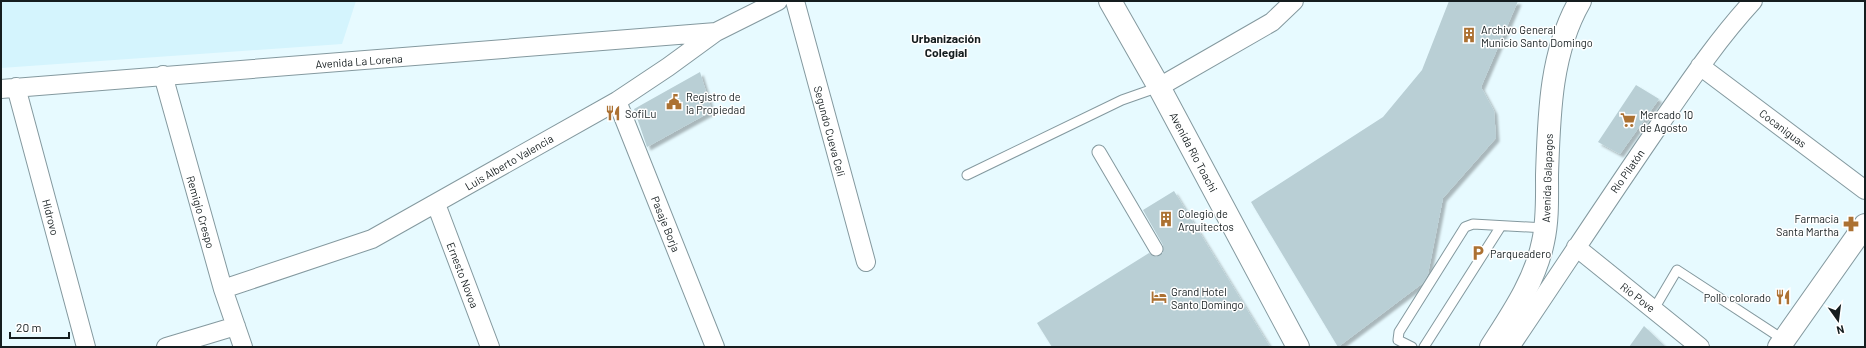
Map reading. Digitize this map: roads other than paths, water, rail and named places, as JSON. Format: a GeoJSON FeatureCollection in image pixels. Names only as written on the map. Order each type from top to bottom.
{"type":"FeatureCollection","features":[{"type":"Feature","properties":{"kind":"main road","name":"Avenida Río Toachi"},"geometry":{"type":"LineString","coordinates":[[1110,1],[1159,87],[1298,347]]}},
{"type":"Feature","properties":{"kind":"main road","name":"Avenida Galapagos"},"geometry":{"type":"LineString","coordinates":[[1490,347],[1516,306],[1536,268],[1545,228],[1552,88],[1563,39],[1580,1]]}},
{"type":"Feature","properties":{"kind":"main road"},"geometry":{"type":"LineString","coordinates":[[1784,342],[1865,224]]}},
{"type":"Feature","properties":{"kind":"street","name":"Luis Alberto Valencia"},"geometry":{"type":"LineString","coordinates":[[223,289],[372,239],[617,101],[668,67],[716,32],[778,1]]}},
{"type":"Feature","properties":{"kind":"street","name":"Segundo Cueva Celi"},"geometry":{"type":"LineString","coordinates":[[795,1],[866,262]]}},
{"type":"Feature","properties":{"kind":"street"},"geometry":{"type":"LineString","coordinates":[[1159,87],[1272,22],[1294,1]]}},
{"type":"Feature","properties":{"kind":"street","name":"Río Pilatón"},"geometry":{"type":"LineString","coordinates":[[1510,347],[1700,66],[1727,29],[1753,1]]}},
{"type":"Feature","properties":{"kind":"street","name":"Avenida La Lorena"},"geometry":{"type":"LineString","coordinates":[[8,88],[716,32]]}},
{"type":"Feature","properties":{"kind":"street","name":"Cocaniguas"},"geometry":{"type":"LineString","coordinates":[[1700,66],[1865,190]]}},
{"type":"Feature","properties":{"kind":"street","name":"Remigio Crespo"},"geometry":{"type":"LineString","coordinates":[[163,75],[223,289],[243,347]]}},
{"type":"Feature","properties":{"kind":"street","name":"Hidrovo"},"geometry":{"type":"LineString","coordinates":[[8,88],[86,347]]}},
{"type":"Feature","properties":{"kind":"street","name":"Pasaje Borja"},"geometry":{"type":"LineString","coordinates":[[617,101],[715,347]]}},
{"type":"Feature","properties":{"kind":"street"},"geometry":{"type":"LineString","coordinates":[[1099,152],[1156,249]]}},
{"type":"Feature","properties":{"kind":"street","name":"Ernesto Novoa"},"geometry":{"type":"LineString","coordinates":[[436,204],[490,347]]}},
{"type":"Feature","properties":{"kind":"street","name":"Río Pove"},"geometry":{"type":"LineString","coordinates":[[1576,248],[1700,347]]}},
{"type":"Feature","properties":{"kind":"street"},"geometry":{"type":"LineString","coordinates":[[166,347],[236,326]]}},
{"type":"Feature","properties":{"kind":"lane"},"geometry":{"type":"LineString","coordinates":[[966,175],[1122,100],[1159,87]]}},
{"type":"Feature","properties":{"kind":"lane"},"geometry":{"type":"LineString","coordinates":[[1412,347],[1398,340],[1397,337],[1462,230],[1473,224],[1545,228]]}},
{"type":"Feature","properties":{"kind":"lane"},"geometry":{"type":"LineString","coordinates":[[1424,347],[1501,226]]}},
{"type":"Feature","properties":{"kind":"lane"},"geometry":{"type":"LineString","coordinates":[[1654,309],[1677,270],[1784,342]]}},
{"type":"Feature","properties":{"kind":"place","name":"Archivo General Municio Santo Domingo"},"geometry":{"type":"Point","coordinates":[1469,35]}},
{"type":"Feature","properties":{"kind":"place","name":"Registro de la Propiedad"},"geometry":{"type":"Point","coordinates":[674,102]}},
{"type":"Feature","properties":{"kind":"place","name":"SofiLu"},"geometry":{"type":"Point","coordinates":[613,113]}},
{"type":"Feature","properties":{"kind":"place","name":"Mercado 10 de Agosto"},"geometry":{"type":"Point","coordinates":[1628,120]}},
{"type":"Feature","properties":{"kind":"place","name":"Colegio de Arquitectos"},"geometry":{"type":"Point","coordinates":[1166,219]}},
{"type":"Feature","properties":{"kind":"place","name":"Farmacia Santa Martha"},"geometry":{"type":"Point","coordinates":[1851,224]}},
{"type":"Feature","properties":{"kind":"place","name":"Parqueadero"},"geometry":{"type":"Point","coordinates":[1478,253]}},
{"type":"Feature","properties":{"kind":"place","name":"Grand Hotel Santo Domingo"},"geometry":{"type":"Point","coordinates":[1159,297]}},
{"type":"Feature","properties":{"kind":"place","name":"Pollo colorado"},"geometry":{"type":"Point","coordinates":[1783,297]}},
{"type":"Feature","properties":{"kind":"district","name":"Urbanización Colegial"},"geometry":{"type":"Point","coordinates":[946,45]}}]}
